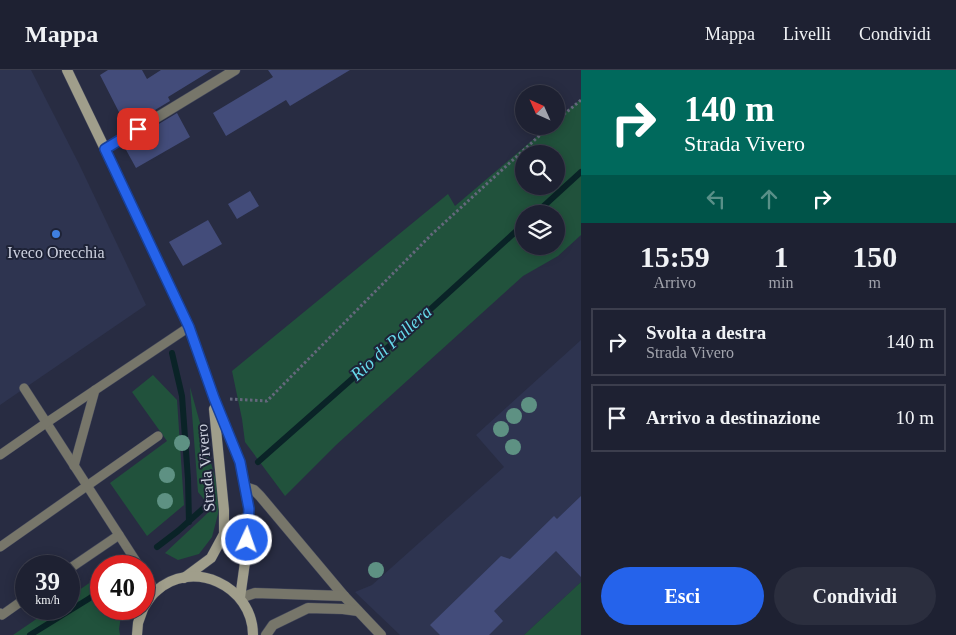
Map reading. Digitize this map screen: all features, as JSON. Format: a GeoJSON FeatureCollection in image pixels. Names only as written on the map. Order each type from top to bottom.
{"type":"FeatureCollection","features":[{"type":"Feature","properties":{"kind":"street","name":"Strada Vivero"},"geometry":{"type":"LineString","coordinates":[[66,70],[189,327],[214,398],[240,462],[249,509],[246,555],[240,598]]}},
{"type":"Feature","properties":{"kind":"street"},"geometry":{"type":"LineString","coordinates":[[105,149],[235,70]]}},
{"type":"Feature","properties":{"kind":"street","name":"Strada Vivero"},"geometry":{"type":"LineString","coordinates":[[184,578],[211,558],[224,534],[224,510],[214,398]]}},
{"type":"Feature","properties":{"kind":"street"},"geometry":{"type":"LineString","coordinates":[[245,487],[254,490],[260,496],[344,596],[381,635]]}},
{"type":"Feature","properties":{"kind":"street"},"geometry":{"type":"LineString","coordinates":[[156,592],[169,583],[184,578],[199,577],[214,580],[228,587],[240,598],[249,612],[253,635]]}},
{"type":"Feature","properties":{"kind":"street"},"geometry":{"type":"LineString","coordinates":[[240,598],[255,593],[344,596]]}},
{"type":"Feature","properties":{"kind":"street"},"geometry":{"type":"LineString","coordinates":[[266,635],[273,625],[308,608],[358,611]]}},
{"type":"Feature","properties":{"kind":"street"},"geometry":{"type":"LineString","coordinates":[[137,635],[139,620]]}},
{"type":"Feature","properties":{"kind":"lane"},"geometry":{"type":"LineString","coordinates":[[0,455],[189,327]]}},
{"type":"Feature","properties":{"kind":"lane"},"geometry":{"type":"LineString","coordinates":[[24,388],[132,555]]}},
{"type":"Feature","properties":{"kind":"lane"},"geometry":{"type":"LineString","coordinates":[[74,466],[95,390]]}},
{"type":"Feature","properties":{"kind":"lane"},"geometry":{"type":"LineString","coordinates":[[0,547],[158,436]]}},
{"type":"Feature","properties":{"kind":"lane"},"geometry":{"type":"LineString","coordinates":[[80,562],[119,535]]}},
{"type":"Feature","properties":{"kind":"lane"},"geometry":{"type":"LineString","coordinates":[[1,614],[15,605]]}},
{"type":"Feature","properties":{"kind":"path"},"geometry":{"type":"LineString","coordinates":[[565,113],[581,100]]}},
{"type":"Feature","properties":{"kind":"path"},"geometry":{"type":"LineString","coordinates":[[214,398],[267,401],[432,234],[540,135]]}},
{"type":"Feature","properties":{"kind":"shaded area","name":"Iveco Orecchia"},"geometry":{"type":"Polygon","coordinates":[[[0,70],[31,70],[79,164],[146,305],[0,405],[0,70]]]}},
{"type":"Feature","properties":{"kind":"shaded area"},"geometry":{"type":"Polygon","coordinates":[[[581,340],[581,582],[524,635],[400,635],[355,592],[372,585],[504,467],[476,435],[581,340]]]}},
{"type":"Feature","properties":{"kind":"green space"},"geometry":{"type":"Polygon","coordinates":[[[581,99],[581,235],[565,250],[565,205],[515,205],[515,255],[559,255],[523,276],[336,445],[285,496],[245,442],[232,371],[448,194],[455,206],[515,155],[515,195],[565,195],[565,145],[527,145],[538,135],[565,135],[565,112],[581,99]]]}},
{"type":"Feature","properties":{"kind":"green space"},"geometry":{"type":"Polygon","coordinates":[[[153,375],[177,400],[184,505],[147,536],[110,483],[167,441],[132,392],[153,375]]]}},
{"type":"Feature","properties":{"kind":"green space"},"geometry":{"type":"Polygon","coordinates":[[[190,387],[216,481],[219,510],[212,537],[199,554],[178,560],[165,553],[212,509],[198,492],[190,387]]]}},
{"type":"Feature","properties":{"kind":"green space"},"geometry":{"type":"Polygon","coordinates":[[[581,582],[581,635],[524,635],[581,582]]]}},
{"type":"Feature","properties":{"kind":"green space"},"geometry":{"type":"Polygon","coordinates":[[[90,583],[90,620],[120,620],[120,635],[13,635],[35,620],[80,620],[80,589],[90,583]]]}},
{"type":"Feature","properties":{"kind":"building"},"geometry":{"type":"Polygon","coordinates":[[[108,70],[142,70],[147,79],[161,70],[212,70],[168,97],[170,101],[135,122],[122,118],[100,75],[108,70]]]}},
{"type":"Feature","properties":{"kind":"building"},"geometry":{"type":"Polygon","coordinates":[[[268,70],[350,70],[290,106],[286,100],[226,136],[213,113],[273,77],[268,70]]]}},
{"type":"Feature","properties":{"kind":"building"},"geometry":{"type":"Polygon","coordinates":[[[177,113],[190,137],[136,168],[125,148],[157,130],[152,128],[177,113]]]}},
{"type":"Feature","properties":{"kind":"building"},"geometry":{"type":"Polygon","coordinates":[[[250,191],[259,206],[237,219],[228,204],[250,191]]]}},
{"type":"Feature","properties":{"kind":"building"},"geometry":{"type":"Polygon","coordinates":[[[208,220],[222,244],[183,266],[169,242],[208,220]]]}},
{"type":"Feature","properties":{"kind":"building"},"geometry":{"type":"Polygon","coordinates":[[[581,496],[581,577],[556,551],[494,611],[503,621],[489,635],[440,635],[430,625],[501,556],[510,559],[554,516],[557,519],[581,496]]]}},
{"type":"Feature","properties":{"kind":"waterway","name":"Rio di Pallera"},"geometry":{"type":"LineString","coordinates":[[545,205],[581,172]]}},
{"type":"Feature","properties":{"kind":"waterway","name":"Rio di Pallera"},"geometry":{"type":"LineString","coordinates":[[258,462],[515,232]]}},
{"type":"Feature","properties":{"kind":"waterway"},"geometry":{"type":"LineString","coordinates":[[172,353],[182,396],[189,522]]}},
{"type":"Feature","properties":{"kind":"waterway","name":"Rio di Pallera"},"geometry":{"type":"LineString","coordinates":[[157,547],[207,505]]}},
{"type":"Feature","properties":{"kind":"waterway","name":"Rio di Pallera"},"geometry":{"type":"LineString","coordinates":[[30,635],[90,598]]}},
{"type":"Feature","properties":{"kind":"place","name":"Iveco Orecchia"},"geometry":{"type":"Point","coordinates":[56,234]}},
{"type":"Feature","properties":{"kind":"route"},"geometry":{"type":"LineString","coordinates":[[138,129],[105,149],[189,327],[214,398],[240,462],[249,509],[247,540]]}}]}
